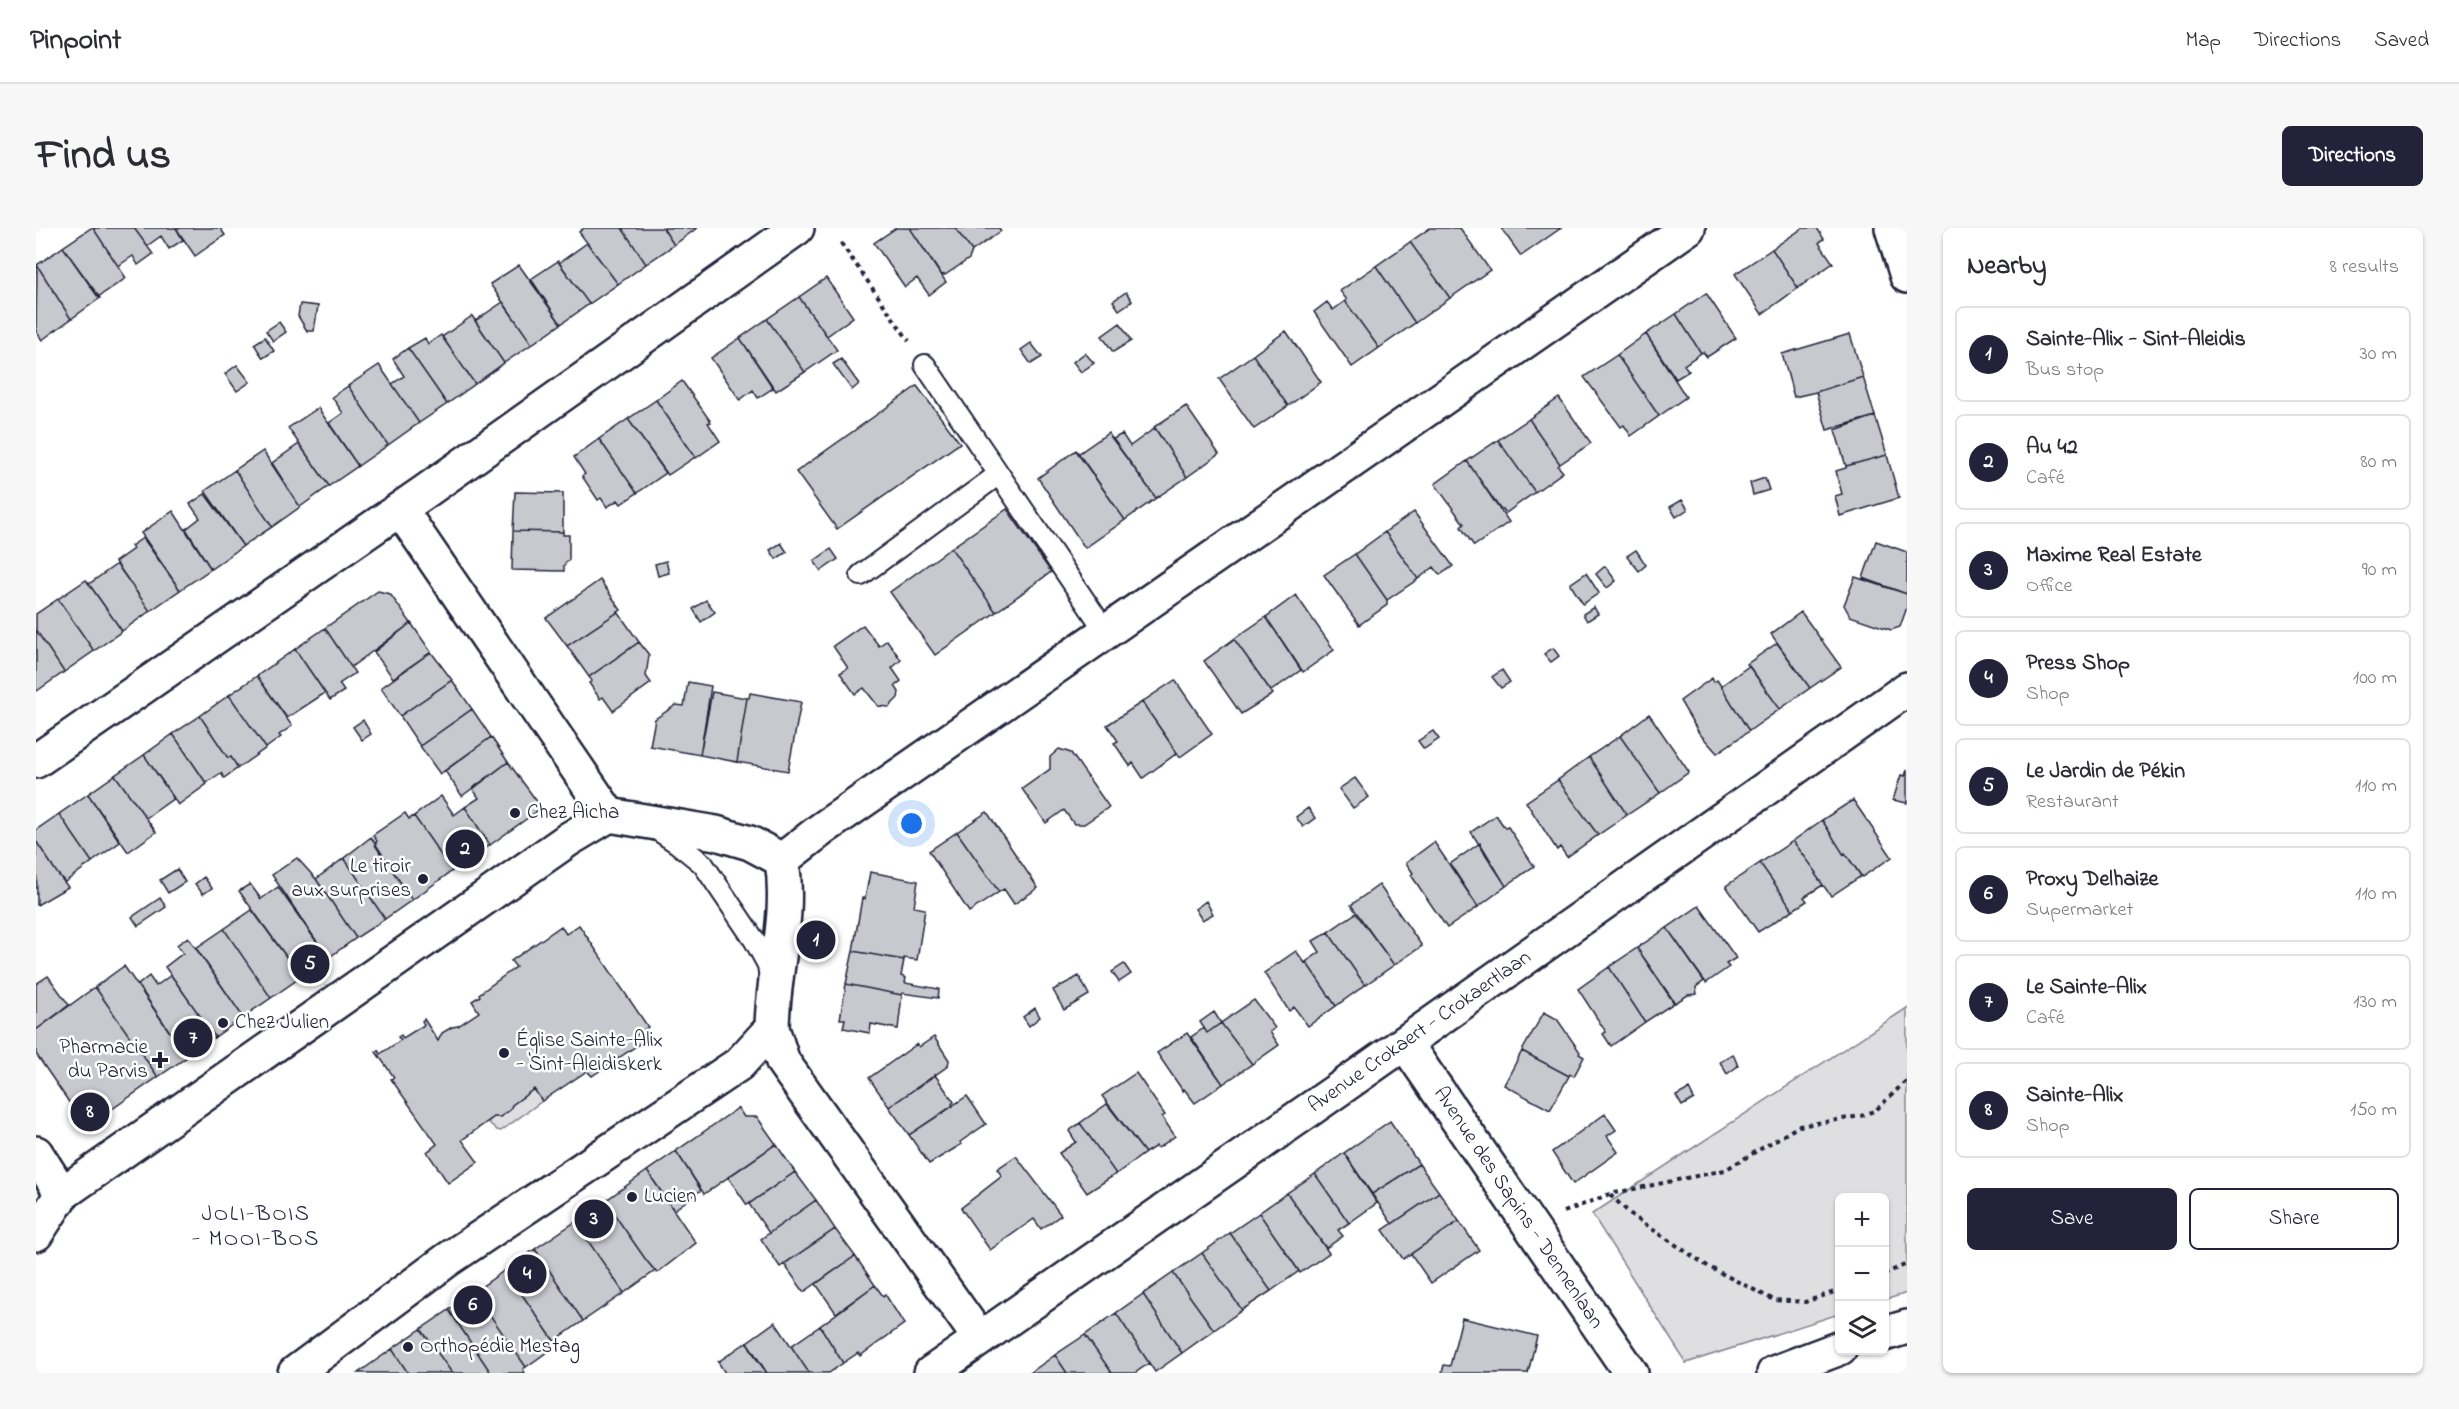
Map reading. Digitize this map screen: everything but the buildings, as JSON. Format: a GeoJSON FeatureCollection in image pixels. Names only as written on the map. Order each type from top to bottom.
{"type":"FeatureCollection","features":[{"type":"Feature","properties":{"kind":"street"},"geometry":{"type":"LineString","coordinates":[[36,761],[400,509],[797,228]]}},
{"type":"Feature","properties":{"kind":"street"},"geometry":{"type":"LineString","coordinates":[[782,860],[822,829],[1688,228]]}},
{"type":"Feature","properties":{"kind":"street"},"geometry":{"type":"LineString","coordinates":[[1893,228],[1907,276]]}},
{"type":"Feature","properties":{"kind":"street"},"geometry":{"type":"LineString","coordinates":[[400,509],[609,815]]}},
{"type":"Feature","properties":{"kind":"street","name":"Avenue Crokaert - Crokaertlaan"},"geometry":{"type":"LineString","coordinates":[[932,1373],[1907,689]]}},
{"type":"Feature","properties":{"kind":"street"},"geometry":{"type":"LineString","coordinates":[[36,1234],[62,1194],[569,839],[609,815],[716,833],[750,843],[782,860]]}},
{"type":"Feature","properties":{"kind":"street"},"geometry":{"type":"LineString","coordinates":[[782,860],[786,887],[784,926],[772,993],[772,1028],[783,1062],[980,1339]]}},
{"type":"Feature","properties":{"kind":"street"},"geometry":{"type":"LineString","coordinates":[[295,1373],[447,1260],[739,1064],[772,1028]]}},
{"type":"Feature","properties":{"kind":"street","name":"Avenue des Sapins - Dennenlaan"},"geometry":{"type":"LineString","coordinates":[[1405,1043],[1631,1373]]}},
{"type":"Feature","properties":{"kind":"street"},"geometry":{"type":"LineString","coordinates":[[36,1154],[62,1194]]}},
{"type":"Feature","properties":{"kind":"street"},"geometry":{"type":"LineString","coordinates":[[1889,1332],[1907,1327]]}},
{"type":"Feature","properties":{"kind":"street"},"geometry":{"type":"LineString","coordinates":[[1774,1373],[1835,1350]]}},
{"type":"Feature","properties":{"kind":"lane"},"geometry":{"type":"LineString","coordinates":[[925,365],[1106,632]]}},
{"type":"Feature","properties":{"kind":"lane"},"geometry":{"type":"LineString","coordinates":[[861,575],[999,474]]}},
{"type":"Feature","properties":{"kind":"lane"},"geometry":{"type":"LineString","coordinates":[[644,821],[703,864],[756,941],[768,965],[772,993]]}},
{"type":"Feature","properties":{"kind":"path"},"geometry":{"type":"LineString","coordinates":[[841,243],[925,365]]}},
{"type":"Feature","properties":{"kind":"path"},"geometry":{"type":"LineString","coordinates":[[1540,1239],[1564,1211],[1610,1194],[1725,1170],[1799,1126],[1861,1116],[1876,1110],[1907,1080]]}},
{"type":"Feature","properties":{"kind":"path"},"geometry":{"type":"LineString","coordinates":[[1610,1194],[1634,1217],[1709,1267],[1774,1300],[1805,1302],[1835,1291]]}},
{"type":"Feature","properties":{"kind":"path"},"geometry":{"type":"LineString","coordinates":[[1889,1272],[1907,1264]]}},
{"type":"Feature","properties":{"kind":"shaded area"},"geometry":{"type":"Polygon","coordinates":[[[1907,1008],[1907,1293],[1889,1299],[1889,1193],[1835,1193],[1835,1315],[1686,1363],[1592,1214],[1907,1008]]]}},
{"type":"Feature","properties":{"kind":"shaded area"},"geometry":{"type":"Polygon","coordinates":[[[534,1089],[542,1101],[501,1131],[488,1122],[510,1110],[512,1105],[534,1089]]]}},
{"type":"Feature","properties":{"kind":"place","name":"Chez Aicha"},"geometry":{"type":"Point","coordinates":[515,813]}},
{"type":"Feature","properties":{"kind":"place","name":"Au 42"},"geometry":{"type":"Point","coordinates":[465,849]}},
{"type":"Feature","properties":{"kind":"place","name":"Le tiroir aux surprises"},"geometry":{"type":"Point","coordinates":[423,879]}},
{"type":"Feature","properties":{"kind":"place","name":"Sainte-Alix - Sint-Aleidis"},"geometry":{"type":"Point","coordinates":[816,940]}},
{"type":"Feature","properties":{"kind":"place","name":"Le Jardin de Pékin"},"geometry":{"type":"Point","coordinates":[310,964]}},
{"type":"Feature","properties":{"kind":"place","name":"Chez Julien"},"geometry":{"type":"Point","coordinates":[223,1023]}},
{"type":"Feature","properties":{"kind":"place","name":"Le Sainte-Alix"},"geometry":{"type":"Point","coordinates":[193,1038]}},
{"type":"Feature","properties":{"kind":"place","name":"Église Sainte-Alix - Sint-Aleidiskerk"},"geometry":{"type":"Point","coordinates":[504,1053]}},
{"type":"Feature","properties":{"kind":"place","name":"Pharmacie du Parvis"},"geometry":{"type":"Point","coordinates":[160,1060]}},
{"type":"Feature","properties":{"kind":"place","name":"Sainte-Alix"},"geometry":{"type":"Point","coordinates":[90,1112]}},
{"type":"Feature","properties":{"kind":"place","name":"Lucien"},"geometry":{"type":"Point","coordinates":[632,1197]}},
{"type":"Feature","properties":{"kind":"place","name":"Maxime Real Estate"},"geometry":{"type":"Point","coordinates":[594,1219]}},
{"type":"Feature","properties":{"kind":"place","name":"Press Shop"},"geometry":{"type":"Point","coordinates":[527,1274]}},
{"type":"Feature","properties":{"kind":"place","name":"Proxy Delhaize"},"geometry":{"type":"Point","coordinates":[473,1305]}},
{"type":"Feature","properties":{"kind":"place","name":"Orthopédie Mestag"},"geometry":{"type":"Point","coordinates":[408,1347]}},
{"type":"Feature","properties":{"kind":"district","name":"JOLI-BOIS - MOOI-BOS"},"geometry":{"type":"Point","coordinates":[256,1228]}}]}
